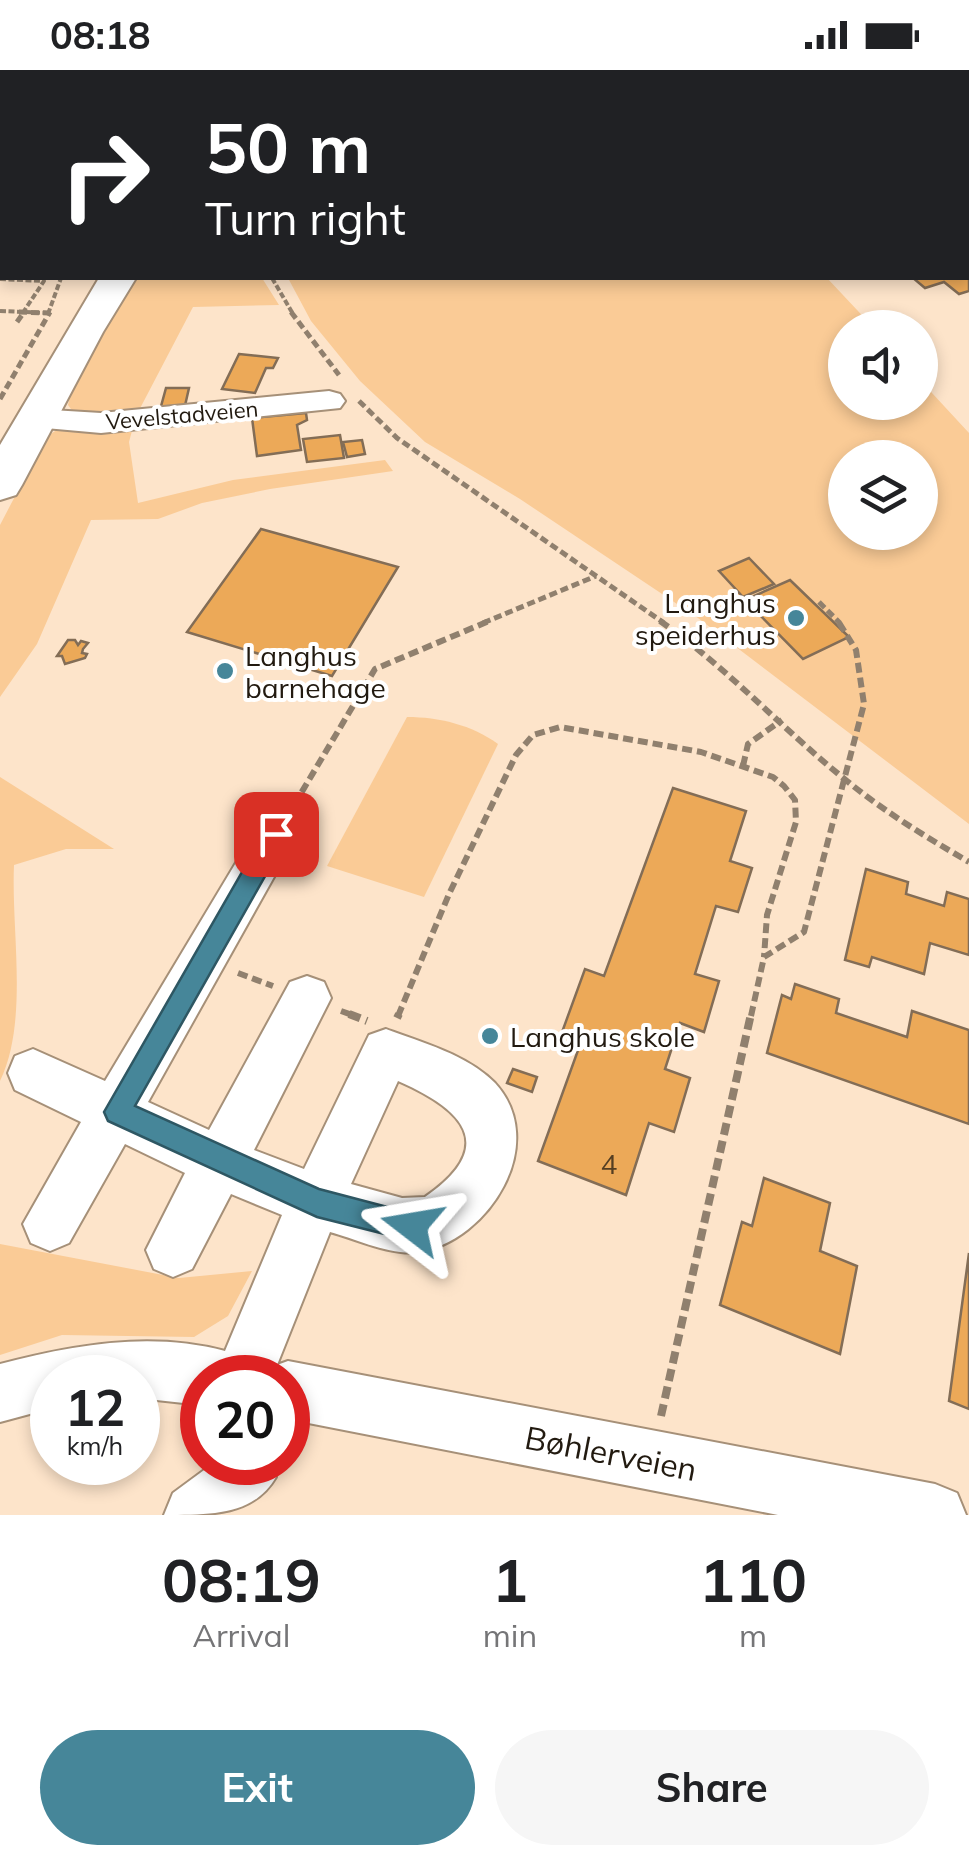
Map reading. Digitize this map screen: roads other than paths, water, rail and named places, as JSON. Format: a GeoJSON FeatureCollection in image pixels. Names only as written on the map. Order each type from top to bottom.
{"type":"FeatureCollection","features":[{"type":"Feature","properties":{"kind":"main road"},"geometry":{"type":"LineString","coordinates":[[4,470],[18,409],[116,280]]}},
{"type":"Feature","properties":{"kind":"street","name":"Vevelstadveien"},"geometry":{"type":"LineString","coordinates":[[18,409],[101,423],[343,393]]}},
{"type":"Feature","properties":{"kind":"street"},"geometry":{"type":"LineString","coordinates":[[50,1224],[276,834]]}},
{"type":"Feature","properties":{"kind":"street"},"geometry":{"type":"LineString","coordinates":[[173,1250],[306,998]]}},
{"type":"Feature","properties":{"kind":"street"},"geometry":{"type":"LineString","coordinates":[[33,1073],[317,1203],[412,1226],[438,1222],[458,1210],[471,1195],[492,1140],[487,1115],[465,1090],[386,1052],[317,1203],[271,1296],[252,1355]]}},
{"type":"Feature","properties":{"kind":"street"},"geometry":{"type":"LineString","coordinates":[[0,1393],[30,1385]]}},
{"type":"Feature","properties":{"kind":"street","name":"Bøhlerveien"},"geometry":{"type":"LineString","coordinates":[[310,1394],[935,1515]]}},
{"type":"Feature","properties":{"kind":"street"},"geometry":{"type":"LineString","coordinates":[[195,1515],[248,1485]]}},
{"type":"Feature","properties":{"kind":"place","name":"Langhus speiderhus"},"geometry":{"type":"Point","coordinates":[796,618]}},
{"type":"Feature","properties":{"kind":"place","name":"Langhus barnehage"},"geometry":{"type":"Point","coordinates":[225,671]}},
{"type":"Feature","properties":{"kind":"place","name":"Langhus skole"},"geometry":{"type":"Point","coordinates":[490,1036]}}]}
